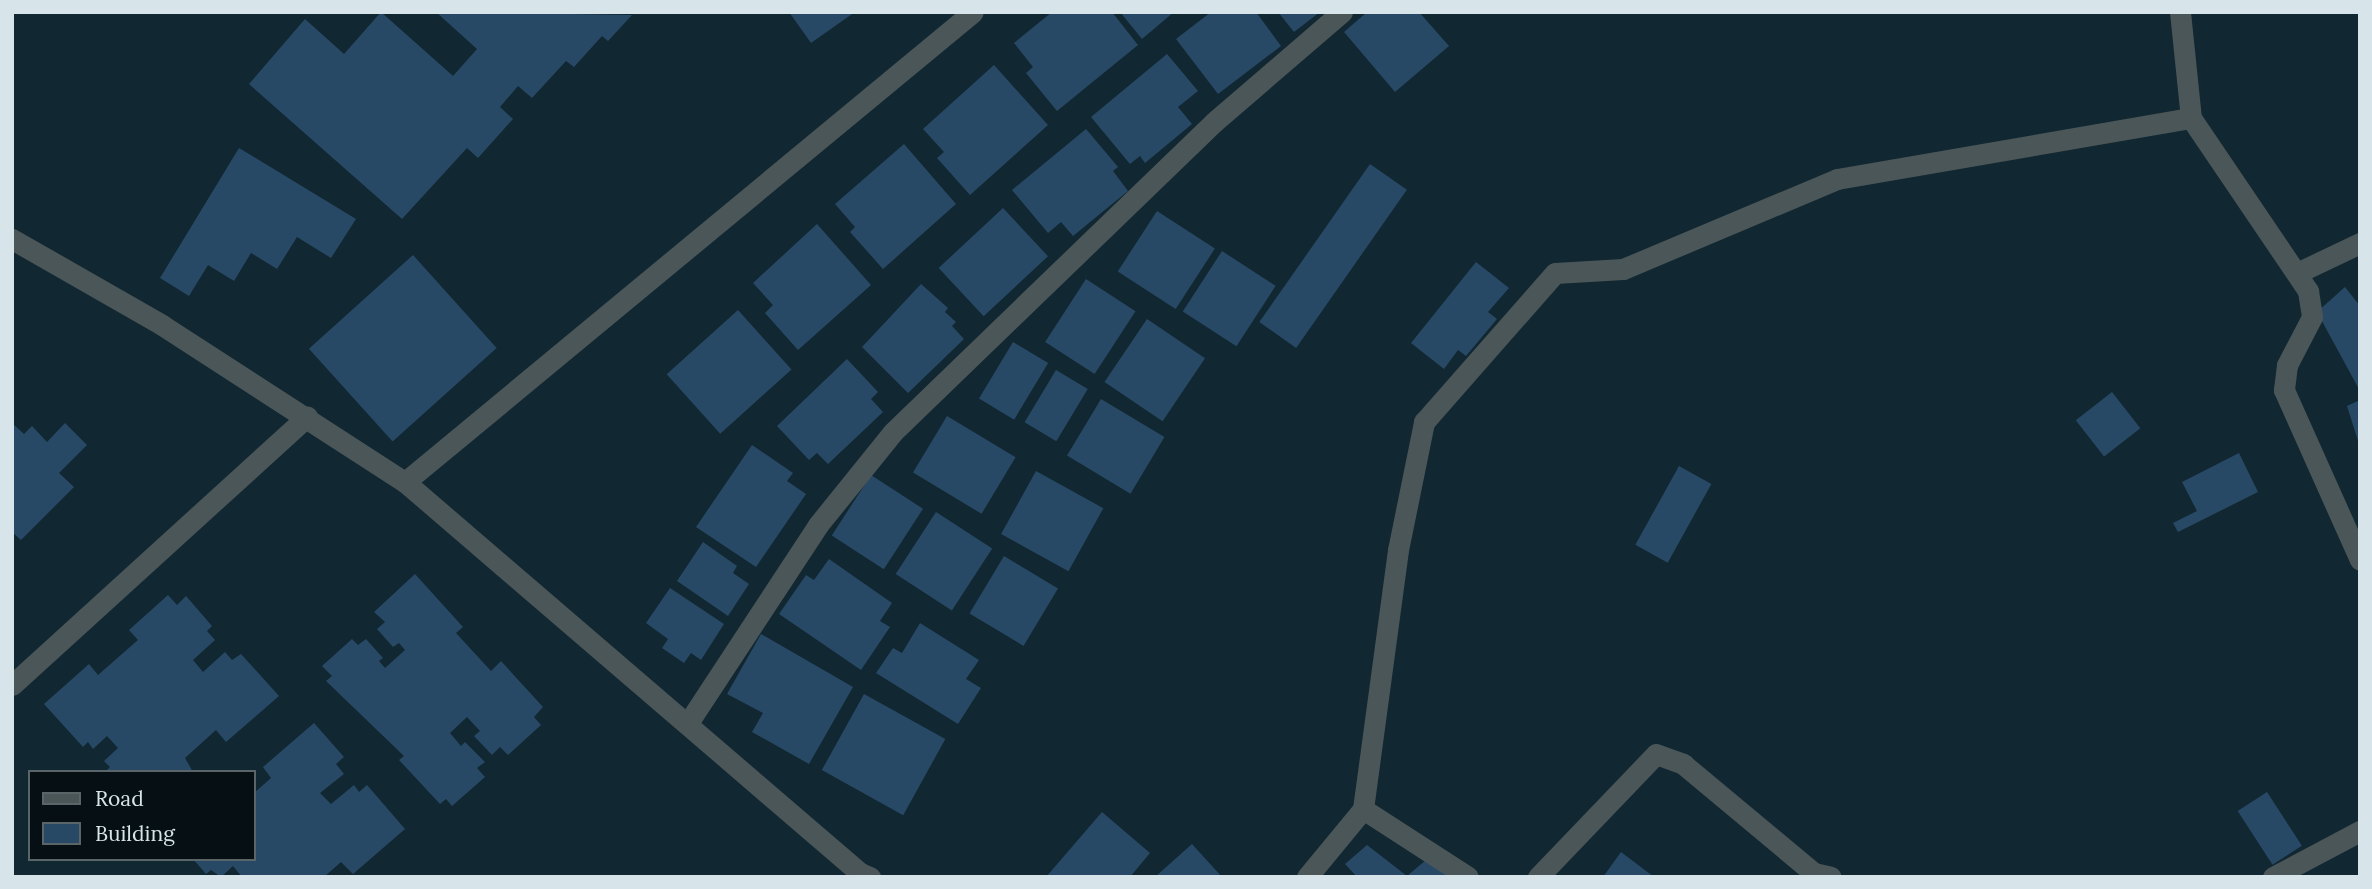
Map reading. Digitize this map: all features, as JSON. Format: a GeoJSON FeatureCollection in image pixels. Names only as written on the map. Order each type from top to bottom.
{"type":"FeatureCollection","features":[{"type":"Feature","properties":{"kind":"street"},"geometry":{"type":"LineString","coordinates":[[405,482],[973,12]]}},
{"type":"Feature","properties":{"kind":"street"},"geometry":{"type":"LineString","coordinates":[[688,723],[818,525],[893,432],[1214,122],[1342,12]]}},
{"type":"Feature","properties":{"kind":"street"},"geometry":{"type":"LineString","coordinates":[[2180,12],[2191,118],[2299,272],[2308,291],[2312,317],[2287,365],[2284,390],[2360,560]]}},
{"type":"Feature","properties":{"kind":"street"},"geometry":{"type":"LineString","coordinates":[[1307,877],[1363,809],[1398,550],[1423,422],[1555,273],[1623,269],[1837,179],[2191,118]]}},
{"type":"Feature","properties":{"kind":"street"},"geometry":{"type":"LineString","coordinates":[[12,239],[162,325],[405,482],[870,877]]}},
{"type":"Feature","properties":{"kind":"street"},"geometry":{"type":"LineString","coordinates":[[2299,272],[2360,243]]}},
{"type":"Feature","properties":{"kind":"street"},"geometry":{"type":"LineString","coordinates":[[12,685],[307,417]]}},
{"type":"Feature","properties":{"kind":"street"},"geometry":{"type":"LineString","coordinates":[[1538,877],[1656,754],[1683,764],[1814,873],[1831,877]]}},
{"type":"Feature","properties":{"kind":"street"},"geometry":{"type":"LineString","coordinates":[[1363,809],[1468,877]]}},
{"type":"Feature","properties":{"kind":"street"},"geometry":{"type":"LineString","coordinates":[[2273,877],[2360,831]]}},
{"type":"Feature","properties":{"kind":"building"},"geometry":{"type":"Polygon","coordinates":[[[381,12],[453,76],[477,49],[436,12],[632,15],[608,41],[602,36],[574,67],[566,61],[532,98],[518,86],[500,107],[513,119],[478,158],[467,148],[402,219],[249,84],[305,19],[344,54],[381,12]]]}},
{"type":"Feature","properties":{"kind":"building"},"geometry":{"type":"Polygon","coordinates":[[[789,12],[855,12],[811,43],[789,12]]]}},
{"type":"Feature","properties":{"kind":"building"},"geometry":{"type":"Polygon","coordinates":[[[1052,12],[1112,12],[1138,45],[1057,111],[1026,73],[1033,67],[1014,43],[1052,12]]]}},
{"type":"Feature","properties":{"kind":"building"},"geometry":{"type":"Polygon","coordinates":[[[1120,12],[1174,12],[1142,39],[1120,12]]]}},
{"type":"Feature","properties":{"kind":"building"},"geometry":{"type":"Polygon","coordinates":[[[1211,12],[1256,12],[1281,46],[1218,94],[1176,39],[1211,12]]]}},
{"type":"Feature","properties":{"kind":"building"},"geometry":{"type":"Polygon","coordinates":[[[1278,12],[1320,12],[1294,32],[1278,12]]]}},
{"type":"Feature","properties":{"kind":"building"},"geometry":{"type":"Polygon","coordinates":[[[1367,12],[1419,12],[1449,46],[1395,92],[1344,32],[1367,12]]]}},
{"type":"Feature","properties":{"kind":"building"},"geometry":{"type":"Polygon","coordinates":[[[1167,54],[1198,91],[1178,107],[1192,124],[1145,163],[1140,156],[1130,164],[1091,117],[1167,54]]]}},
{"type":"Feature","properties":{"kind":"building"},"geometry":{"type":"Polygon","coordinates":[[[994,65],[1048,125],[970,195],[937,158],[944,152],[923,129],[994,65]]]}},
{"type":"Feature","properties":{"kind":"building"},"geometry":{"type":"Polygon","coordinates":[[[1086,129],[1118,167],[1113,171],[1128,191],[1073,236],[1061,222],[1048,233],[1012,190],[1086,129]]]}},
{"type":"Feature","properties":{"kind":"building"},"geometry":{"type":"Polygon","coordinates":[[[904,144],[956,204],[883,269],[850,232],[855,227],[835,204],[904,144]]]}},
{"type":"Feature","properties":{"kind":"building"},"geometry":{"type":"Polygon","coordinates":[[[239,148],[356,219],[331,258],[297,237],[277,269],[251,253],[234,281],[208,265],[189,296],[160,278],[239,148]]]}},
{"type":"Feature","properties":{"kind":"building"},"geometry":{"type":"Polygon","coordinates":[[[1370,164],[1407,190],[1296,348],[1259,322],[1370,164]]]}},
{"type":"Feature","properties":{"kind":"building"},"geometry":{"type":"Polygon","coordinates":[[[1003,208],[1048,256],[984,316],[939,268],[1003,208]]]}},
{"type":"Feature","properties":{"kind":"building"},"geometry":{"type":"Polygon","coordinates":[[[1157,211],[1215,249],[1176,309],[1118,271],[1157,211]]]}},
{"type":"Feature","properties":{"kind":"building"},"geometry":{"type":"Polygon","coordinates":[[[817,224],[871,285],[798,350],[765,313],[773,305],[753,283],[817,224]]]}},
{"type":"Feature","properties":{"kind":"building"},"geometry":{"type":"Polygon","coordinates":[[[1222,251],[1276,286],[1236,346],[1183,311],[1222,251]]]}},
{"type":"Feature","properties":{"kind":"building"},"geometry":{"type":"Polygon","coordinates":[[[413,255],[497,348],[393,442],[309,349],[413,255]]]}},
{"type":"Feature","properties":{"kind":"building"},"geometry":{"type":"Polygon","coordinates":[[[1476,262],[1509,288],[1488,312],[1497,319],[1466,356],[1458,350],[1444,369],[1411,343],[1476,262]]]}},
{"type":"Feature","properties":{"kind":"building"},"geometry":{"type":"Polygon","coordinates":[[[1086,279],[1135,311],[1095,374],[1045,342],[1086,279]]]}},
{"type":"Feature","properties":{"kind":"building"},"geometry":{"type":"Polygon","coordinates":[[[921,284],[948,308],[945,312],[956,322],[952,326],[964,339],[908,393],[862,347],[921,284]]]}},
{"type":"Feature","properties":{"kind":"building"},"geometry":{"type":"Polygon","coordinates":[[[2345,287],[2360,306],[2360,391],[2317,312],[2345,287]]]}},
{"type":"Feature","properties":{"kind":"building"},"geometry":{"type":"Polygon","coordinates":[[[738,310],[792,369],[720,434],[667,374],[738,310]]]}},
{"type":"Feature","properties":{"kind":"building"},"geometry":{"type":"Polygon","coordinates":[[[1147,319],[1205,358],[1163,421],[1105,382],[1147,319]]]}},
{"type":"Feature","properties":{"kind":"building"},"geometry":{"type":"Polygon","coordinates":[[[1013,342],[1048,363],[1014,420],[979,399],[1013,342]]]}},
{"type":"Feature","properties":{"kind":"building"},"geometry":{"type":"Polygon","coordinates":[[[847,359],[878,392],[871,399],[883,412],[828,464],[817,453],[809,460],[777,426],[847,359]]]}},
{"type":"Feature","properties":{"kind":"building"},"geometry":{"type":"Polygon","coordinates":[[[1056,370],[1088,389],[1056,441],[1025,422],[1056,370]]]}},
{"type":"Feature","properties":{"kind":"building"},"geometry":{"type":"Polygon","coordinates":[[[2112,392],[2140,428],[2104,457],[2076,420],[2112,392]]]}},
{"type":"Feature","properties":{"kind":"building"},"geometry":{"type":"Polygon","coordinates":[[[1101,399],[1164,437],[1130,494],[1067,456],[1101,399]]]}},
{"type":"Feature","properties":{"kind":"building"},"geometry":{"type":"Polygon","coordinates":[[[2360,400],[2360,444],[2359,444],[2347,406],[2360,400]]]}},
{"type":"Feature","properties":{"kind":"building"},"geometry":{"type":"Polygon","coordinates":[[[947,416],[1016,457],[982,514],[913,473],[947,416]]]}},
{"type":"Feature","properties":{"kind":"building"},"geometry":{"type":"Polygon","coordinates":[[[12,423],[24,434],[32,426],[47,442],[65,423],[87,445],[59,473],[74,487],[21,540],[12,532],[12,423]]]}},
{"type":"Feature","properties":{"kind":"building"},"geometry":{"type":"Polygon","coordinates":[[[752,445],[793,473],[787,481],[806,494],[756,567],[696,527],[752,445]]]}},
{"type":"Feature","properties":{"kind":"building"},"geometry":{"type":"Polygon","coordinates":[[[2239,453],[2258,492],[2178,532],[2173,523],[2197,511],[2182,482],[2239,453]]]}},
{"type":"Feature","properties":{"kind":"building"},"geometry":{"type":"Polygon","coordinates":[[[1679,466],[1711,484],[1668,563],[1635,545],[1679,466]]]}},
{"type":"Feature","properties":{"kind":"building"},"geometry":{"type":"Polygon","coordinates":[[[1036,471],[1103,508],[1068,571],[1001,534],[1036,471]]]}},
{"type":"Feature","properties":{"kind":"building"},"geometry":{"type":"Polygon","coordinates":[[[871,475],[923,509],[884,569],[832,535],[871,475]]]}},
{"type":"Feature","properties":{"kind":"building"},"geometry":{"type":"Polygon","coordinates":[[[936,512],[992,548],[952,611],[896,574],[936,512]]]}},
{"type":"Feature","properties":{"kind":"building"},"geometry":{"type":"Polygon","coordinates":[[[703,542],[737,566],[733,573],[749,584],[728,616],[677,581],[703,542]]]}},
{"type":"Feature","properties":{"kind":"building"},"geometry":{"type":"Polygon","coordinates":[[[1004,556],[1058,588],[1023,646],[969,613],[1004,556]]]}},
{"type":"Feature","properties":{"kind":"building"},"geometry":{"type":"Polygon","coordinates":[[[829,559],[892,603],[880,621],[890,627],[861,670],[779,614],[806,575],[814,580],[829,559]]]}},
{"type":"Feature","properties":{"kind":"building"},"geometry":{"type":"Polygon","coordinates":[[[415,574],[463,627],[456,633],[491,671],[501,661],[543,707],[534,717],[541,725],[508,755],[500,747],[492,755],[474,736],[480,731],[467,717],[450,733],[461,746],[465,742],[485,762],[477,768],[485,777],[452,806],[446,799],[440,804],[399,760],[404,756],[326,681],[332,676],[322,666],[352,639],[358,645],[366,639],[383,658],[379,661],[385,668],[405,650],[399,643],[393,647],[377,629],[385,622],[374,612],[415,574]]]}},
{"type":"Feature","properties":{"kind":"building"},"geometry":{"type":"Polygon","coordinates":[[[670,588],[724,624],[701,660],[691,653],[684,663],[662,648],[668,639],[646,623],[670,588]]]}},
{"type":"Feature","properties":{"kind":"building"},"geometry":{"type":"Polygon","coordinates":[[[168,595],[177,605],[186,596],[212,626],[207,631],[215,640],[193,660],[203,672],[225,652],[232,660],[241,654],[279,696],[226,742],[216,730],[185,758],[192,770],[107,770],[110,767],[104,761],[118,748],[107,736],[93,749],[88,742],[83,747],[44,704],[89,664],[98,675],[138,640],[129,630],[168,595]]]}},
{"type":"Feature","properties":{"kind":"building"},"geometry":{"type":"Polygon","coordinates":[[[920,623],[979,660],[966,679],[981,688],[958,724],[876,673],[893,648],[902,653],[920,623]]]}},
{"type":"Feature","properties":{"kind":"building"},"geometry":{"type":"Polygon","coordinates":[[[761,634],[853,687],[809,764],[752,732],[763,713],[727,694],[761,634]]]}},
{"type":"Feature","properties":{"kind":"building"},"geometry":{"type":"Polygon","coordinates":[[[864,694],[945,739],[903,815],[822,770],[864,694]]]}},
{"type":"Feature","properties":{"kind":"building"},"geometry":{"type":"Polygon","coordinates":[[[314,723],[344,757],[336,764],[344,774],[320,793],[331,804],[354,785],[359,792],[367,785],[405,829],[353,874],[341,862],[324,877],[242,877],[233,866],[221,877],[211,870],[206,874],[195,861],[256,861],[256,791],[271,778],[263,767],[314,723]]]}},
{"type":"Feature","properties":{"kind":"building"},"geometry":{"type":"Polygon","coordinates":[[[2267,792],[2302,846],[2273,865],[2238,811],[2267,792]]]}},
{"type":"Feature","properties":{"kind":"building"},"geometry":{"type":"Polygon","coordinates":[[[1102,812],[1150,853],[1130,877],[1046,877],[1102,812]]]}},
{"type":"Feature","properties":{"kind":"building"},"geometry":{"type":"Polygon","coordinates":[[[1192,844],[1222,877],[1155,877],[1192,844]]]}},
{"type":"Feature","properties":{"kind":"building"},"geometry":{"type":"Polygon","coordinates":[[[1367,845],[1407,876],[1426,860],[1452,877],[1357,877],[1345,864],[1367,845]]]}},
{"type":"Feature","properties":{"kind":"building"},"geometry":{"type":"Polygon","coordinates":[[[1621,852],[1654,877],[1603,877],[1621,852]]]}}]}
